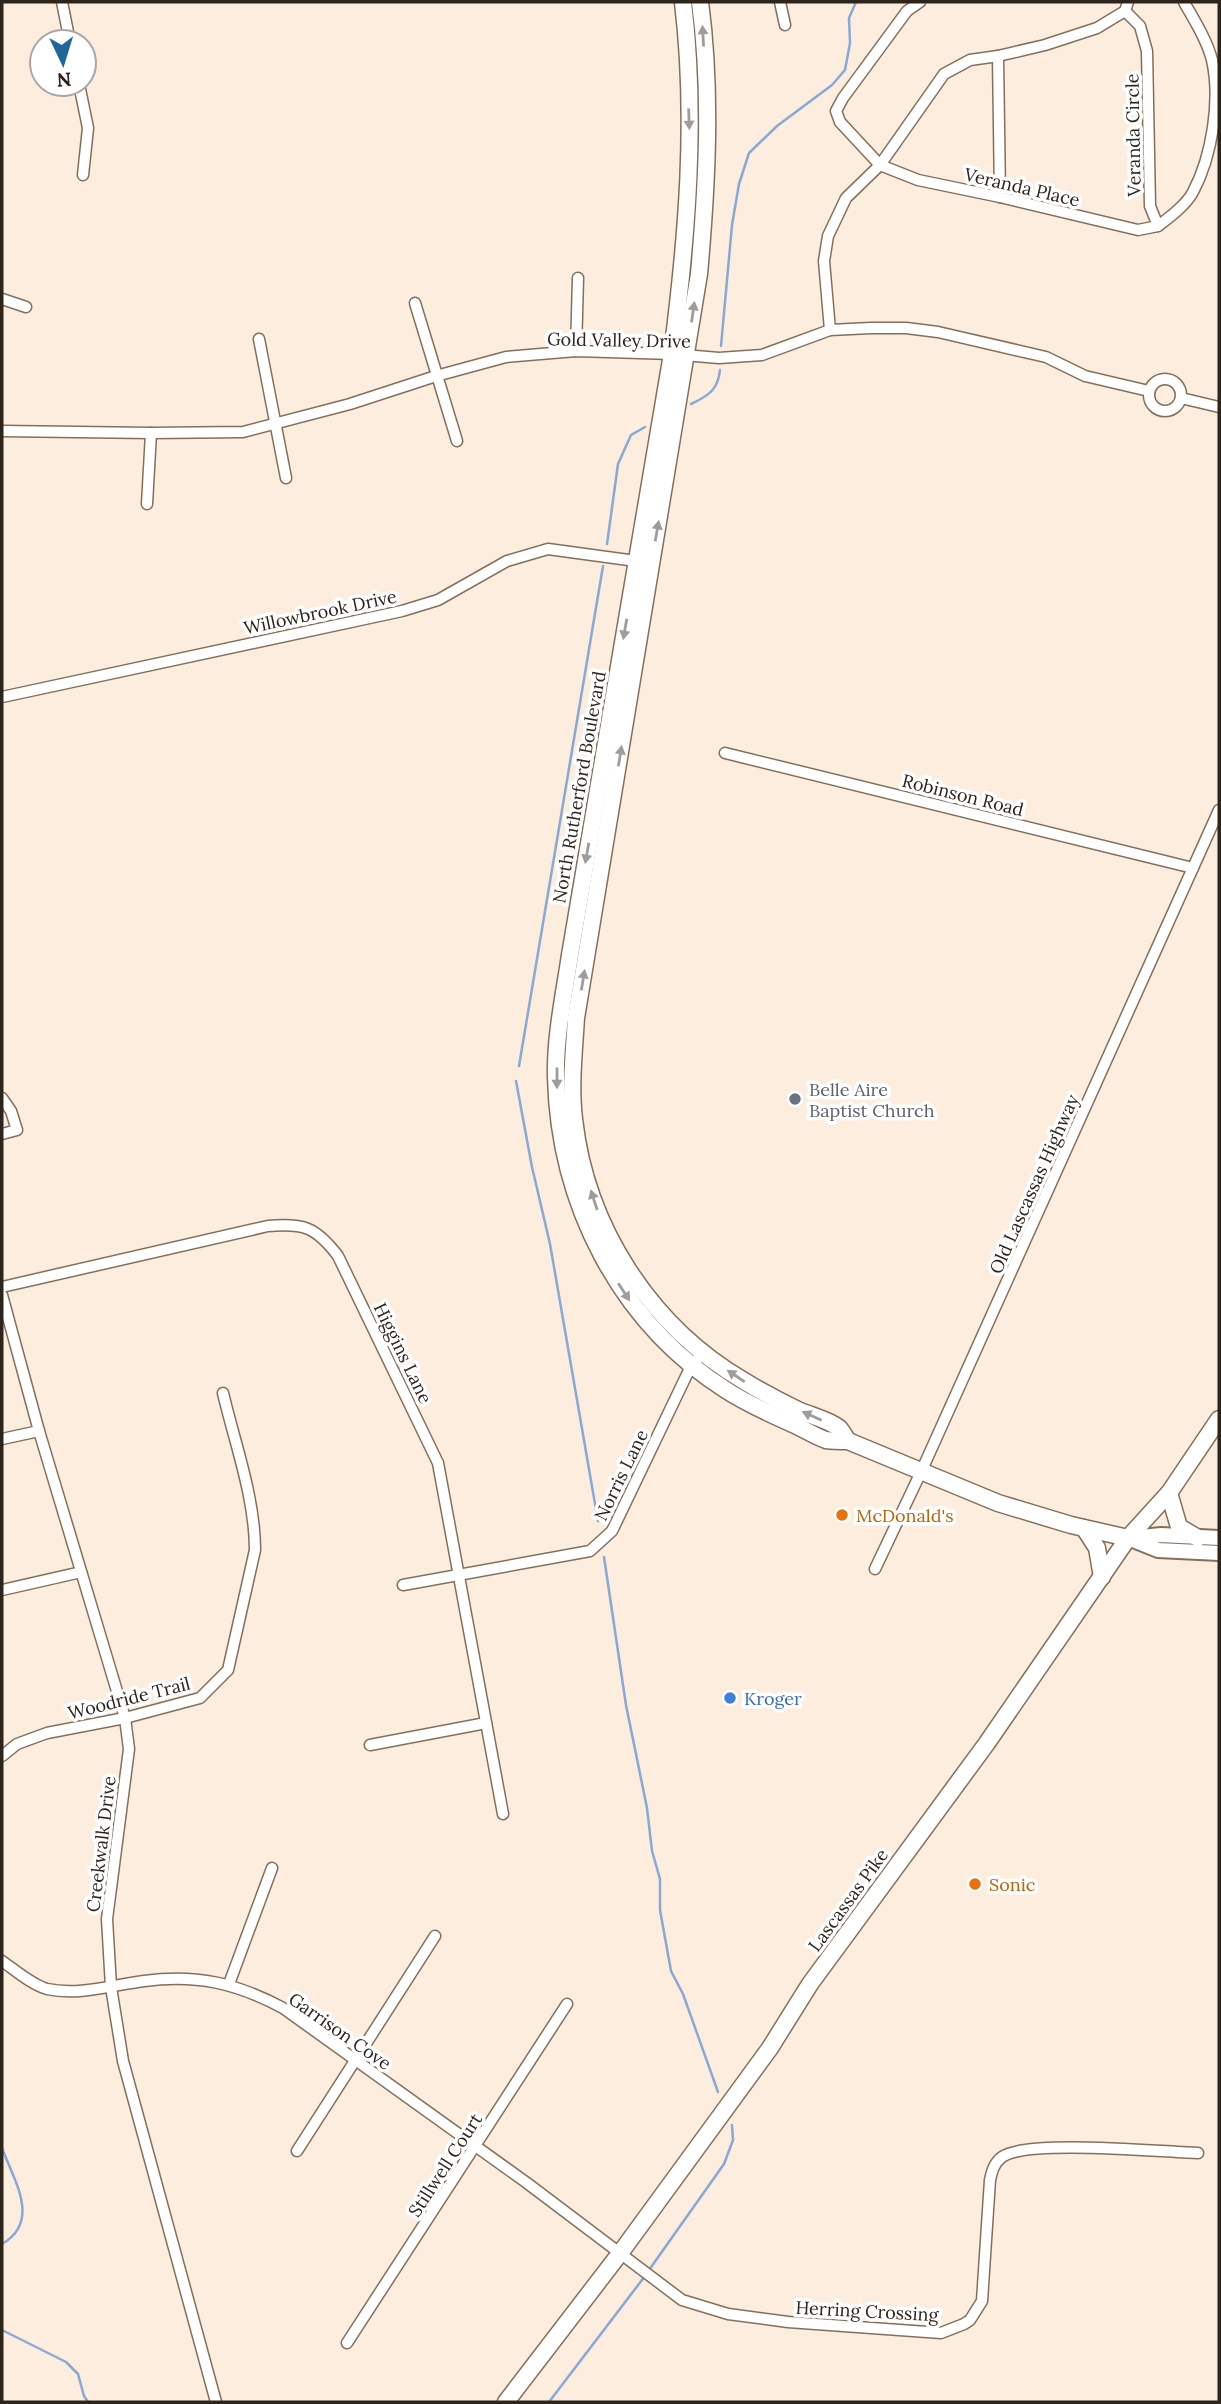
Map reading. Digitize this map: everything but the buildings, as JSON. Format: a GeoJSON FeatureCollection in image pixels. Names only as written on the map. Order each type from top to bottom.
{"type":"FeatureCollection","features":[{"type":"Feature","properties":{"kind":"main road","name":"North Rutherford Boulevard"},"geometry":{"type":"LineString","coordinates":[[683,2],[690,135],[679,355],[576,1018],[574,1119],[582,1161],[597,1210],[637,1285],[666,1320],[740,1379],[839,1428],[848,1441]]}},
{"type":"Feature","properties":{"kind":"main road","name":"North Rutherford Boulevard"},"geometry":{"type":"LineString","coordinates":[[700,2],[705,87],[704,222],[699,274],[679,355],[636,561],[561,1016],[556,1074],[558,1118],[567,1167],[583,1219],[605,1264],[633,1306],[691,1366],[745,1402],[827,1440],[848,1441],[999,1503],[1128,1538]]}},
{"type":"Feature","properties":{"kind":"main road"},"geometry":{"type":"LineString","coordinates":[[688,88],[705,87]]}},
{"type":"Feature","properties":{"kind":"main road","name":"Lascassas Pike"},"geometry":{"type":"LineString","coordinates":[[506,2402],[621,2252],[770,2048],[810,1984],[987,1743],[1128,1538],[1169,1493],[1219,1419]]}},
{"type":"Feature","properties":{"kind":"main road"},"geometry":{"type":"LineString","coordinates":[[1169,1493],[1179,1527],[1198,1538]]}},
{"type":"Feature","properties":{"kind":"main road"},"geometry":{"type":"LineString","coordinates":[[1084,1528],[1097,1548],[1102,1577]]}},
{"type":"Feature","properties":{"kind":"main road"},"geometry":{"type":"LineString","coordinates":[[1128,1538],[1161,1535],[1219,1538]]}},
{"type":"Feature","properties":{"kind":"main road"},"geometry":{"type":"LineString","coordinates":[[1128,1538],[1158,1550],[1219,1553]]}},
{"type":"Feature","properties":{"kind":"street"},"geometry":{"type":"LineString","coordinates":[[62,2],[67,28]]}},
{"type":"Feature","properties":{"kind":"street"},"geometry":{"type":"LineString","coordinates":[[780,2],[785,25]]}},
{"type":"Feature","properties":{"kind":"street"},"geometry":{"type":"LineString","coordinates":[[880,165],[839,121],[836,111],[843,97],[907,11],[920,2]]}},
{"type":"Feature","properties":{"kind":"street"},"geometry":{"type":"LineString","coordinates":[[1158,226],[1192,194],[1208,153],[1217,110],[1212,61],[1198,26],[1184,2]]}},
{"type":"Feature","properties":{"kind":"street"},"geometry":{"type":"LineString","coordinates":[[830,330],[824,261],[828,236],[846,198],[880,165],[944,74],[970,60],[1045,45],[1097,29],[1126,6]]}},
{"type":"Feature","properties":{"kind":"street","name":"Veranda Circle"},"geometry":{"type":"LineString","coordinates":[[1126,6],[1140,26],[1147,51],[1150,206],[1158,226]]}},
{"type":"Feature","properties":{"kind":"street"},"geometry":{"type":"LineString","coordinates":[[998,56],[1000,197]]}},
{"type":"Feature","properties":{"kind":"street"},"geometry":{"type":"LineString","coordinates":[[82,98],[88,128],[83,175]]}},
{"type":"Feature","properties":{"kind":"street","name":"Veranda Place"},"geometry":{"type":"LineString","coordinates":[[880,165],[918,180],[1138,230],[1158,226]]}},
{"type":"Feature","properties":{"kind":"street"},"geometry":{"type":"LineString","coordinates":[[576,351],[578,278]]}},
{"type":"Feature","properties":{"kind":"street"},"geometry":{"type":"LineString","coordinates":[[2,299],[26,307]]}},
{"type":"Feature","properties":{"kind":"street"},"geometry":{"type":"LineString","coordinates":[[415,303],[457,441]]}},
{"type":"Feature","properties":{"kind":"street","name":"Gold Valley Drive"},"geometry":{"type":"LineString","coordinates":[[2,431],[243,432],[350,404],[506,357],[576,351],[719,358],[762,355],[830,330],[906,328],[938,332],[1046,357],[1085,376],[1149,391]]}},
{"type":"Feature","properties":{"kind":"street"},"geometry":{"type":"LineString","coordinates":[[259,339],[286,478]]}},
{"type":"Feature","properties":{"kind":"street","name":"Gold Valley Drive"},"geometry":{"type":"LineString","coordinates":[[1170,379],[1178,386],[1181,398],[1171,410],[1161,411],[1149,401],[1149,391],[1158,380],[1170,379]]}},
{"type":"Feature","properties":{"kind":"street","name":"Gold Valley Drive"},"geometry":{"type":"LineString","coordinates":[[1181,398],[1219,407]]}},
{"type":"Feature","properties":{"kind":"street"},"geometry":{"type":"LineString","coordinates":[[146,504],[151,433]]}},
{"type":"Feature","properties":{"kind":"street","name":"Willowbrook Drive"},"geometry":{"type":"LineString","coordinates":[[2,697],[402,611],[438,600],[508,561],[548,549],[636,561]]}},
{"type":"Feature","properties":{"kind":"street","name":"Robinson Road"},"geometry":{"type":"LineString","coordinates":[[725,753],[1194,868]]}},
{"type":"Feature","properties":{"kind":"street","name":"Old Lascassas Highway"},"geometry":{"type":"LineString","coordinates":[[875,1569],[1219,810]]}},
{"type":"Feature","properties":{"kind":"street"},"geometry":{"type":"LineString","coordinates":[[2,1098],[11,1111],[17,1130],[2,1134]]}},
{"type":"Feature","properties":{"kind":"street","name":"Higgins Lane"},"geometry":{"type":"LineString","coordinates":[[2,1287],[268,1226],[296,1224],[324,1237],[338,1256],[438,1463],[503,1814]]}},
{"type":"Feature","properties":{"kind":"street","name":"Creekwalk Drive"},"geometry":{"type":"LineString","coordinates":[[2,1295],[39,1431],[125,1718],[129,1749],[107,1919],[111,1987],[123,2061],[216,2402]]}},
{"type":"Feature","properties":{"kind":"street","name":"Norris Lane"},"geometry":{"type":"LineString","coordinates":[[403,1585],[590,1550],[612,1531],[691,1366],[704,1352]]}},
{"type":"Feature","properties":{"kind":"street","name":"Woodride Trail"},"geometry":{"type":"LineString","coordinates":[[2,1756],[17,1744],[47,1733],[125,1718],[200,1698],[228,1670],[255,1550],[255,1536],[247,1492],[222,1394]]}},
{"type":"Feature","properties":{"kind":"street"},"geometry":{"type":"LineString","coordinates":[[2,1439],[39,1431]]}},
{"type":"Feature","properties":{"kind":"street"},"geometry":{"type":"LineString","coordinates":[[2,1590],[81,1572]]}},
{"type":"Feature","properties":{"kind":"street"},"geometry":{"type":"LineString","coordinates":[[370,1745],[486,1723]]}},
{"type":"Feature","properties":{"kind":"street"},"geometry":{"type":"LineString","coordinates":[[229,1984],[272,1868]]}},
{"type":"Feature","properties":{"kind":"street"},"geometry":{"type":"LineString","coordinates":[[297,2151],[435,1937]]}},
{"type":"Feature","properties":{"kind":"street","name":"Garrison Cove"},"geometry":{"type":"LineString","coordinates":[[2,1961],[44,1988],[68,1992],[144,1981],[188,1978],[229,1984],[253,1992],[283,2008],[621,2252]]}},
{"type":"Feature","properties":{"kind":"street","name":"Stillwell Court"},"geometry":{"type":"LineString","coordinates":[[347,2343],[567,2004]]}},
{"type":"Feature","properties":{"kind":"street","name":"Herring Crossing"},"geometry":{"type":"LineString","coordinates":[[621,2252],[682,2300],[727,2314],[788,2322],[941,2333],[970,2320],[982,2301],[989,2180],[994,2165],[1003,2156],[1020,2149],[1059,2147],[1198,2153]]}},
{"type":"Feature","properties":{"kind":"waterway"},"geometry":{"type":"LineString","coordinates":[[721,346],[732,225],[739,184],[749,153],[777,126],[832,85],[845,70],[850,43],[849,18],[856,2]]}},
{"type":"Feature","properties":{"kind":"waterway"},"geometry":{"type":"LineString","coordinates":[[691,404],[711,391],[717,383],[720,370]]}},
{"type":"Feature","properties":{"kind":"waterway"},"geometry":{"type":"LineString","coordinates":[[607,544],[618,464],[631,435],[645,427]]}},
{"type":"Feature","properties":{"kind":"waterway"},"geometry":{"type":"LineString","coordinates":[[519,1066],[603,566]]}},
{"type":"Feature","properties":{"kind":"waterway"},"geometry":{"type":"LineString","coordinates":[[516,1081],[550,1244],[598,1521]]}},
{"type":"Feature","properties":{"kind":"waterway"},"geometry":{"type":"LineString","coordinates":[[604,1557],[626,1705],[647,1808],[652,1851],[660,1879],[660,1910],[671,1971],[683,1994],[718,2092]]}},
{"type":"Feature","properties":{"kind":"waterway"},"geometry":{"type":"LineString","coordinates":[[649,2270],[724,2164],[733,2140],[732,2125]]}},
{"type":"Feature","properties":{"kind":"waterway"},"geometry":{"type":"LineString","coordinates":[[2,2148],[17,2186],[22,2212],[14,2235],[2,2244]]}},
{"type":"Feature","properties":{"kind":"waterway"},"geometry":{"type":"LineString","coordinates":[[549,2402],[645,2276]]}},
{"type":"Feature","properties":{"kind":"waterway"},"geometry":{"type":"LineString","coordinates":[[2,2330],[66,2362],[78,2374],[88,2402]]}},
{"type":"Feature","properties":{"kind":"place","name":"Belle Aire Baptist Church"},"geometry":{"type":"Point","coordinates":[795,1099]}},
{"type":"Feature","properties":{"kind":"place","name":"McDonald's"},"geometry":{"type":"Point","coordinates":[842,1515]}},
{"type":"Feature","properties":{"kind":"place","name":"Kroger"},"geometry":{"type":"Point","coordinates":[730,1698]}},
{"type":"Feature","properties":{"kind":"place","name":"Sonic"},"geometry":{"type":"Point","coordinates":[975,1884]}}]}
